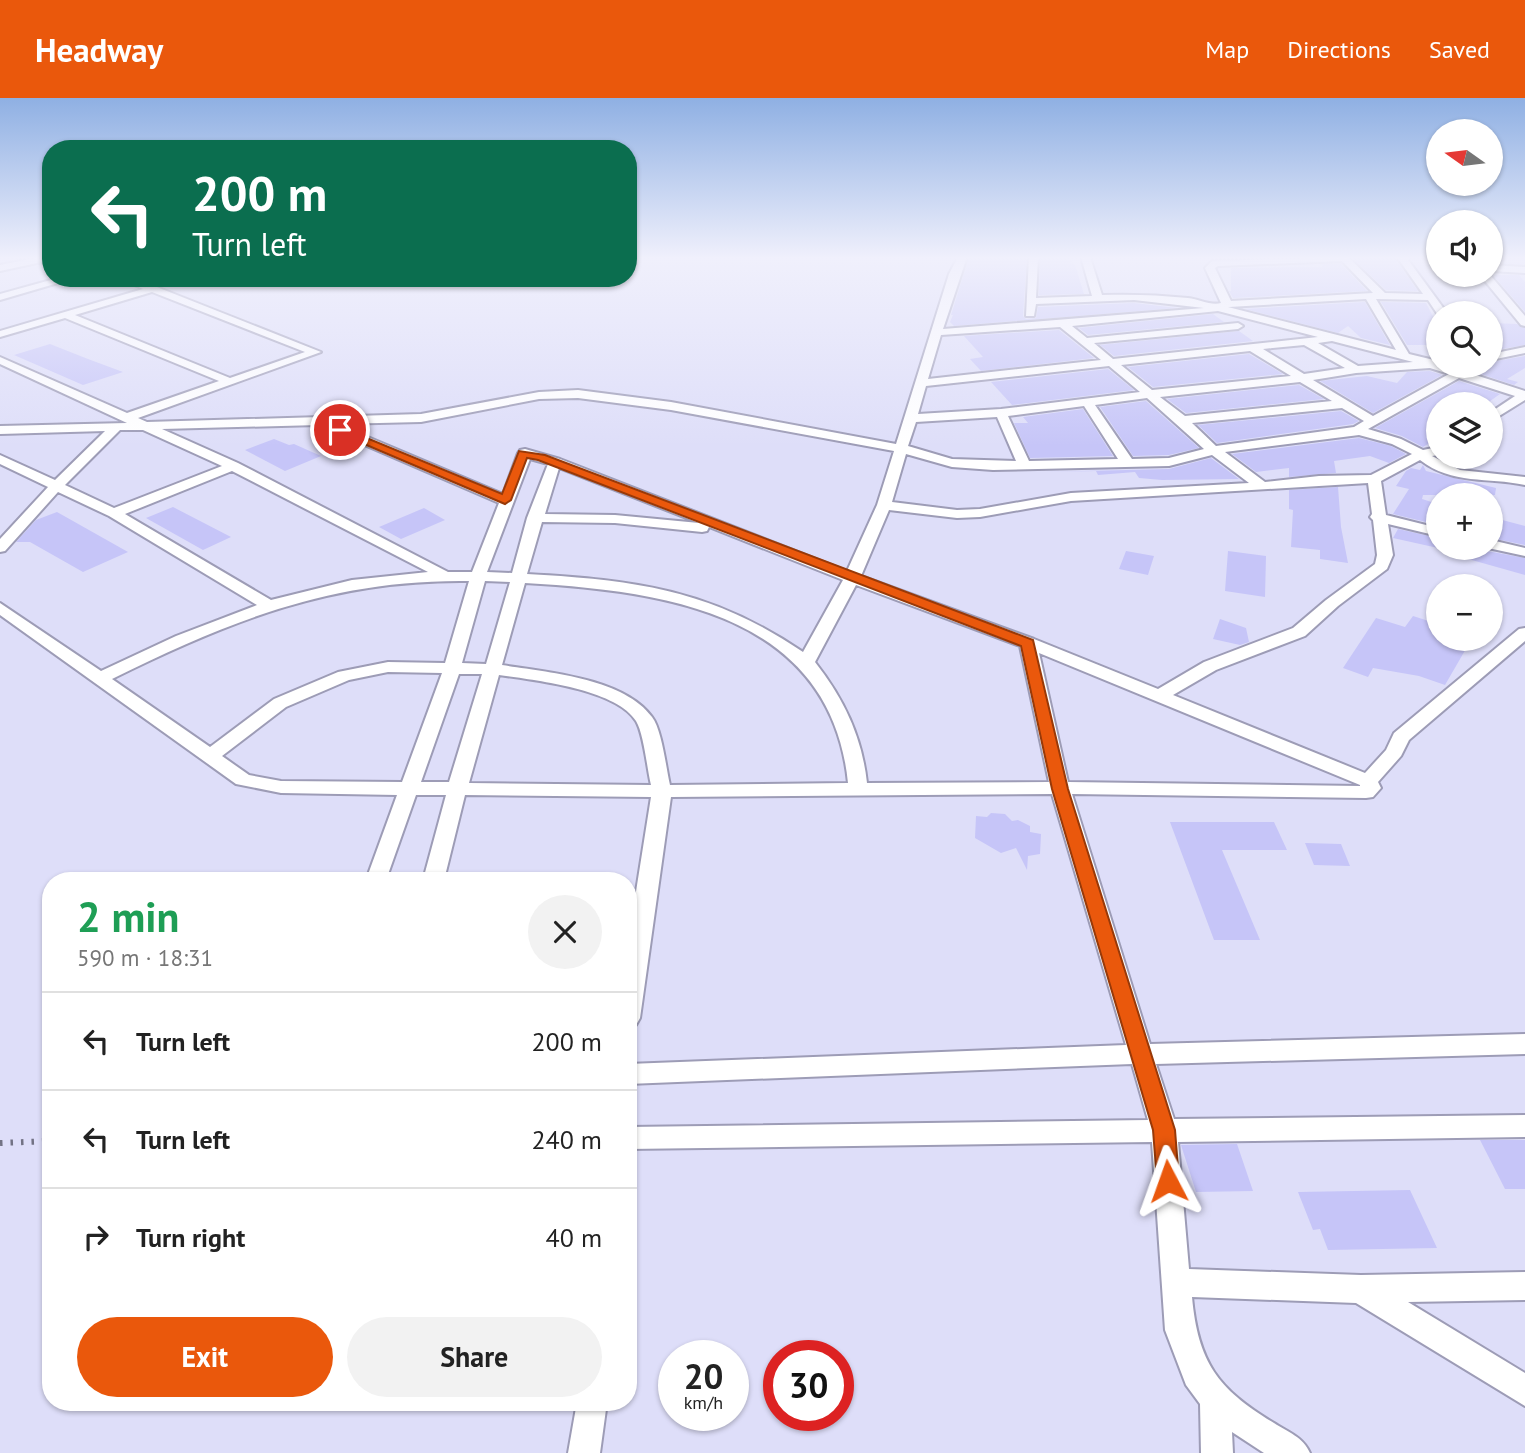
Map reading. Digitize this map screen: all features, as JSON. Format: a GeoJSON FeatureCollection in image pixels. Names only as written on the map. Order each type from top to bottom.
{"type":"FeatureCollection","features":[{"type":"Feature","properties":{"kind":"street"},"geometry":{"type":"LineString","coordinates":[[0,334],[48,320]]}},
{"type":"Feature","properties":{"kind":"street"},"geometry":{"type":"LineString","coordinates":[[79,320],[231,382]]}},
{"type":"Feature","properties":{"kind":"street"},"geometry":{"type":"LineString","coordinates":[[0,548],[55,487],[122,422],[315,352],[233,320]]}},
{"type":"Feature","properties":{"kind":"street"},"geometry":{"type":"LineString","coordinates":[[806,663],[852,578],[884,505],[941,320]]}},
{"type":"Feature","properties":{"kind":"street"},"geometry":{"type":"LineString","coordinates":[[1028,325],[1029,320]]}},
{"type":"Feature","properties":{"kind":"street"},"geometry":{"type":"LineString","coordinates":[[937,332],[1080,320]]}},
{"type":"Feature","properties":{"kind":"street"},"geometry":{"type":"LineString","coordinates":[[1233,320],[1272,347]]}},
{"type":"Feature","properties":{"kind":"street"},"geometry":{"type":"LineString","coordinates":[[1268,320],[1426,361]]}},
{"type":"Feature","properties":{"kind":"street"},"geometry":{"type":"LineString","coordinates":[[1380,320],[1405,356]]}},
{"type":"Feature","properties":{"kind":"street"},"geometry":{"type":"LineString","coordinates":[[1061,322],[1182,420],[1213,450],[1262,486]]}},
{"type":"Feature","properties":{"kind":"street"},"geometry":{"type":"LineString","coordinates":[[1086,341],[1238,326]]}},
{"type":"Feature","properties":{"kind":"street"},"geometry":{"type":"LineString","coordinates":[[922,383],[1336,338]]}},
{"type":"Feature","properties":{"kind":"street"},"geometry":{"type":"LineString","coordinates":[[1307,342],[1356,370]]}},
{"type":"Feature","properties":{"kind":"street"},"geometry":{"type":"LineString","coordinates":[[1254,349],[1372,421]]}},
{"type":"Feature","properties":{"kind":"street"},"geometry":{"type":"LineString","coordinates":[[1503,355],[1525,350]]}},
{"type":"Feature","properties":{"kind":"street"},"geometry":{"type":"LineString","coordinates":[[0,360],[122,422]]}},
{"type":"Feature","properties":{"kind":"street"},"geometry":{"type":"LineString","coordinates":[[912,418],[1001,413],[1356,370],[1426,365]]}},
{"type":"Feature","properties":{"kind":"street"},"geometry":{"type":"LineString","coordinates":[[142,426],[445,416],[542,395],[581,394],[727,416],[902,449],[946,463],[1024,465],[1183,461],[1213,450],[1357,430],[1450,378]]}},
{"type":"Feature","properties":{"kind":"street"},"geometry":{"type":"LineString","coordinates":[[1474,378],[1525,395]]}},
{"type":"Feature","properties":{"kind":"street"},"geometry":{"type":"LineString","coordinates":[[1503,409],[1525,395]]}},
{"type":"Feature","properties":{"kind":"street"},"geometry":{"type":"LineString","coordinates":[[1087,402],[1128,463]]}},
{"type":"Feature","properties":{"kind":"street"},"geometry":{"type":"LineString","coordinates":[[1182,420],[1343,404]]}},
{"type":"Feature","properties":{"kind":"street"},"geometry":{"type":"LineString","coordinates":[[1001,413],[1024,465]]}},
{"type":"Feature","properties":{"kind":"street"},"geometry":{"type":"LineString","coordinates":[[316,420],[505,500]]}},
{"type":"Feature","properties":{"kind":"street"},"geometry":{"type":"LineString","coordinates":[[0,430],[122,422],[142,426],[233,466],[442,574]]}},
{"type":"Feature","properties":{"kind":"street"},"geometry":{"type":"LineString","coordinates":[[1357,430],[1400,443],[1422,454],[1429,463],[1450,472],[1487,479],[1523,478]]}},
{"type":"Feature","properties":{"kind":"street"},"geometry":{"type":"LineString","coordinates":[[884,505],[957,514],[980,513],[1081,496],[1262,486],[1319,480],[1374,479],[1426,453]]}},
{"type":"Feature","properties":{"kind":"street"},"geometry":{"type":"LineString","coordinates":[[0,608],[209,757],[243,780],[261,785],[409,788],[455,790],[662,791],[1060,789],[1366,792],[1371,788],[1368,781],[1028,643],[852,578],[555,462],[523,454],[480,574],[453,666],[409,788],[379,872]]}},
{"type":"Feature","properties":{"kind":"street"},"geometry":{"type":"LineString","coordinates":[[0,459],[114,513],[267,604]]}},
{"type":"Feature","properties":{"kind":"street"},"geometry":{"type":"LineString","coordinates":[[435,872],[455,790],[493,669],[534,518],[555,462]]}},
{"type":"Feature","properties":{"kind":"street"},"geometry":{"type":"LineString","coordinates":[[114,513],[233,466]]}},
{"type":"Feature","properties":{"kind":"street"},"geometry":{"type":"LineString","coordinates":[[1159,696],[1210,667],[1299,632],[1332,603],[1382,566],[1385,555],[1377,517],[1374,479]]}},
{"type":"Feature","properties":{"kind":"street"},"geometry":{"type":"LineString","coordinates":[[1377,517],[1426,528]]}},
{"type":"Feature","properties":{"kind":"street"},"geometry":{"type":"LineString","coordinates":[[534,518],[615,519],[730,531]]}},
{"type":"Feature","properties":{"kind":"street"},"geometry":{"type":"LineString","coordinates":[[1503,547],[1525,552]]}},
{"type":"Feature","properties":{"kind":"street"},"geometry":{"type":"LineString","coordinates":[[99,678],[209,626],[267,604],[328,590],[442,574],[480,574],[638,587],[716,608],[765,634],[806,663],[832,698],[849,733],[858,790]]}},
{"type":"Feature","properties":{"kind":"street"},"geometry":{"type":"LineString","coordinates":[[1368,781],[1394,752],[1401,737],[1525,633]]}},
{"type":"Feature","properties":{"kind":"street"},"geometry":{"type":"LineString","coordinates":[[1028,643],[1060,789],[1164,1130],[1180,1330],[1186,1358],[1197,1379],[1215,1399],[1237,1418],[1294,1453]]}},
{"type":"Feature","properties":{"kind":"street"},"geometry":{"type":"LineString","coordinates":[[209,757],[280,704],[345,676],[388,667],[453,666],[493,669],[559,679],[592,688],[627,703],[645,720],[662,791],[637,958]]}},
{"type":"Feature","properties":{"kind":"street"},"geometry":{"type":"LineString","coordinates":[[637,1074],[1142,1054],[1525,1044]]}},
{"type":"Feature","properties":{"kind":"street"},"geometry":{"type":"LineString","coordinates":[[637,1138],[1525,1126]]}},
{"type":"Feature","properties":{"kind":"street"},"geometry":{"type":"LineString","coordinates":[[1176,1283],[1362,1289],[1525,1286]]}},
{"type":"Feature","properties":{"kind":"street"},"geometry":{"type":"LineString","coordinates":[[1362,1289],[1525,1391]]}},
{"type":"Feature","properties":{"kind":"street"},"geometry":{"type":"LineString","coordinates":[[1215,1399],[1217,1453]]}},
{"type":"Feature","properties":{"kind":"street"},"geometry":{"type":"LineString","coordinates":[[584,1453],[591,1411]]}},
{"type":"Feature","properties":{"kind":"path"},"geometry":{"type":"LineString","coordinates":[[0,1143],[42,1141]]}},
{"type":"Feature","properties":{"kind":"building"},"geometry":{"type":"Polygon","coordinates":[[[951,320],[1025,320],[954,326],[951,320]]]}},
{"type":"Feature","properties":{"kind":"building"},"geometry":{"type":"Polygon","coordinates":[[[1153,320],[1224,322],[1088,335],[1079,328],[1153,320]]]}},
{"type":"Feature","properties":{"kind":"building"},"geometry":{"type":"Polygon","coordinates":[[[1289,320],[1376,320],[1390,345],[1361,338],[1348,326],[1338,333],[1289,320]]]}},
{"type":"Feature","properties":{"kind":"building"},"geometry":{"type":"Polygon","coordinates":[[[1392,320],[1426,320],[1426,345],[1407,345],[1392,320]]]}},
{"type":"Feature","properties":{"kind":"building"},"geometry":{"type":"Polygon","coordinates":[[[1503,323],[1517,324],[1525,328],[1525,345],[1503,349],[1503,323]]]}},
{"type":"Feature","properties":{"kind":"building"},"geometry":{"type":"Polygon","coordinates":[[[1059,330],[1094,358],[981,371],[970,359],[983,357],[964,336],[1059,330]]]}},
{"type":"Feature","properties":{"kind":"building"},"geometry":{"type":"Polygon","coordinates":[[[1239,331],[1253,341],[1114,356],[1100,345],[1239,331]]]}},
{"type":"Feature","properties":{"kind":"building"},"geometry":{"type":"Polygon","coordinates":[[[50,344],[123,372],[83,385],[14,355],[50,344]]]}},
{"type":"Feature","properties":{"kind":"building"},"geometry":{"type":"Polygon","coordinates":[[[1249,354],[1283,374],[1153,387],[1128,367],[1249,354]]]}},
{"type":"Feature","properties":{"kind":"building"},"geometry":{"type":"Polygon","coordinates":[[[1525,356],[1525,368],[1507,379],[1518,382],[1514,385],[1493,378],[1503,378],[1503,360],[1525,356]]]}},
{"type":"Feature","properties":{"kind":"building"},"geometry":{"type":"Polygon","coordinates":[[[1108,369],[1134,390],[1012,405],[991,382],[1108,369]]]}},
{"type":"Feature","properties":{"kind":"building"},"geometry":{"type":"Polygon","coordinates":[[[1426,371],[1426,378],[1437,378],[1373,413],[1320,381],[1367,376],[1397,383],[1407,372],[1426,371]]]}},
{"type":"Feature","properties":{"kind":"building"},"geometry":{"type":"Polygon","coordinates":[[[1459,381],[1494,392],[1439,392],[1459,381]]]}},
{"type":"Feature","properties":{"kind":"building"},"geometry":{"type":"Polygon","coordinates":[[[1299,385],[1324,399],[1186,413],[1167,399],[1299,385]]]}},
{"type":"Feature","properties":{"kind":"building"},"geometry":{"type":"Polygon","coordinates":[[[1426,399],[1426,445],[1423,447],[1402,436],[1375,428],[1426,399]]]}},
{"type":"Feature","properties":{"kind":"building"},"geometry":{"type":"Polygon","coordinates":[[[1146,401],[1199,448],[1169,455],[1133,456],[1100,407],[1146,401]]]}},
{"type":"Feature","properties":{"kind":"building"},"geometry":{"type":"Polygon","coordinates":[[[1083,409],[1113,456],[1030,458],[1014,423],[1028,423],[1023,417],[1083,409]]]}},
{"type":"Feature","properties":{"kind":"building"},"geometry":{"type":"Polygon","coordinates":[[[1341,411],[1359,421],[1217,443],[1198,425],[1341,411]]]}},
{"type":"Feature","properties":{"kind":"building"},"geometry":{"type":"Polygon","coordinates":[[[1359,438],[1391,446],[1406,454],[1389,463],[1370,456],[1334,461],[1336,473],[1289,477],[1289,468],[1256,472],[1232,454],[1359,438]]]}},
{"type":"Feature","properties":{"kind":"building"},"geometry":{"type":"Polygon","coordinates":[[[274,439],[289,445],[294,444],[321,456],[285,471],[245,450],[274,439]]]}},
{"type":"Feature","properties":{"kind":"building"},"geometry":{"type":"Polygon","coordinates":[[[1211,458],[1239,479],[1162,480],[1139,478],[1135,472],[1098,475],[1096,471],[1042,472],[1169,469],[1211,458]]]}},
{"type":"Feature","properties":{"kind":"building"},"geometry":{"type":"Polygon","coordinates":[[[1423,465],[1426,471],[1475,483],[1426,483],[1426,495],[1423,495],[1422,499],[1426,500],[1426,522],[1393,514],[1409,489],[1396,486],[1406,471],[1411,468],[1420,470],[1423,465]]]}},
{"type":"Feature","properties":{"kind":"building"},"geometry":{"type":"Polygon","coordinates":[[[1338,487],[1341,527],[1348,563],[1320,559],[1320,550],[1291,547],[1293,510],[1289,509],[1289,490],[1338,487]]]}},
{"type":"Feature","properties":{"kind":"building"},"geometry":{"type":"Polygon","coordinates":[[[173,507],[231,537],[203,550],[146,518],[173,507]]]}},
{"type":"Feature","properties":{"kind":"building"},"geometry":{"type":"Polygon","coordinates":[[[424,508],[445,520],[401,539],[379,527],[424,508]]]}},
{"type":"Feature","properties":{"kind":"building"},"geometry":{"type":"Polygon","coordinates":[[[57,512],[128,552],[83,572],[30,542],[16,542],[36,520],[57,512]]]}},
{"type":"Feature","properties":{"kind":"building"},"geometry":{"type":"Polygon","coordinates":[[[1503,520],[1525,526],[1525,545],[1503,540],[1503,520]]]}},
{"type":"Feature","properties":{"kind":"building"},"geometry":{"type":"Polygon","coordinates":[[[1398,529],[1426,535],[1426,545],[1393,538],[1398,529]]]}},
{"type":"Feature","properties":{"kind":"building"},"geometry":{"type":"Polygon","coordinates":[[[1126,551],[1154,556],[1148,575],[1119,569],[1126,551]]]}},
{"type":"Feature","properties":{"kind":"building"},"geometry":{"type":"Polygon","coordinates":[[[1228,551],[1266,556],[1265,597],[1225,591],[1228,551]]]}},
{"type":"Feature","properties":{"kind":"building"},"geometry":{"type":"Polygon","coordinates":[[[1503,554],[1525,558],[1525,575],[1472,560],[1503,560],[1503,554]]]}},
{"type":"Feature","properties":{"kind":"building"},"geometry":{"type":"Polygon","coordinates":[[[1413,616],[1426,620],[1426,651],[1465,651],[1445,685],[1419,676],[1373,668],[1368,677],[1343,668],[1376,618],[1405,627],[1413,616]]]}},
{"type":"Feature","properties":{"kind":"building"},"geometry":{"type":"Polygon","coordinates":[[[1220,619],[1246,628],[1249,642],[1240,645],[1213,639],[1220,619]]]}},
{"type":"Feature","properties":{"kind":"building"},"geometry":{"type":"Polygon","coordinates":[[[991,813],[1005,814],[1012,821],[1018,820],[1030,826],[1030,832],[1041,834],[1040,854],[1028,856],[1027,870],[1016,848],[1001,853],[975,838],[976,816],[987,817],[991,813]]]}},
{"type":"Feature","properties":{"kind":"building"},"geometry":{"type":"Polygon","coordinates":[[[1170,822],[1274,822],[1287,850],[1222,850],[1260,940],[1214,940],[1170,822]]]}},
{"type":"Feature","properties":{"kind":"building"},"geometry":{"type":"Polygon","coordinates":[[[1305,843],[1341,844],[1350,866],[1314,865],[1305,843]]]}},
{"type":"Feature","properties":{"kind":"building"},"geometry":{"type":"Polygon","coordinates":[[[1480,1140],[1525,1140],[1525,1189],[1505,1189],[1480,1140]]]}},
{"type":"Feature","properties":{"kind":"building"},"geometry":{"type":"Polygon","coordinates":[[[1237,1144],[1253,1191],[1196,1192],[1181,1145],[1237,1144]]]}},
{"type":"Feature","properties":{"kind":"building"},"geometry":{"type":"Polygon","coordinates":[[[1410,1190],[1437,1248],[1328,1250],[1320,1229],[1313,1230],[1298,1192],[1410,1190]]]}},
{"type":"Feature","properties":{"kind":"route"},"geometry":{"type":"LineString","coordinates":[[340,430],[505,500],[523,454],[541,457],[828,569],[1028,643],[1060,789],[1164,1130],[1168,1181]]}}]}
